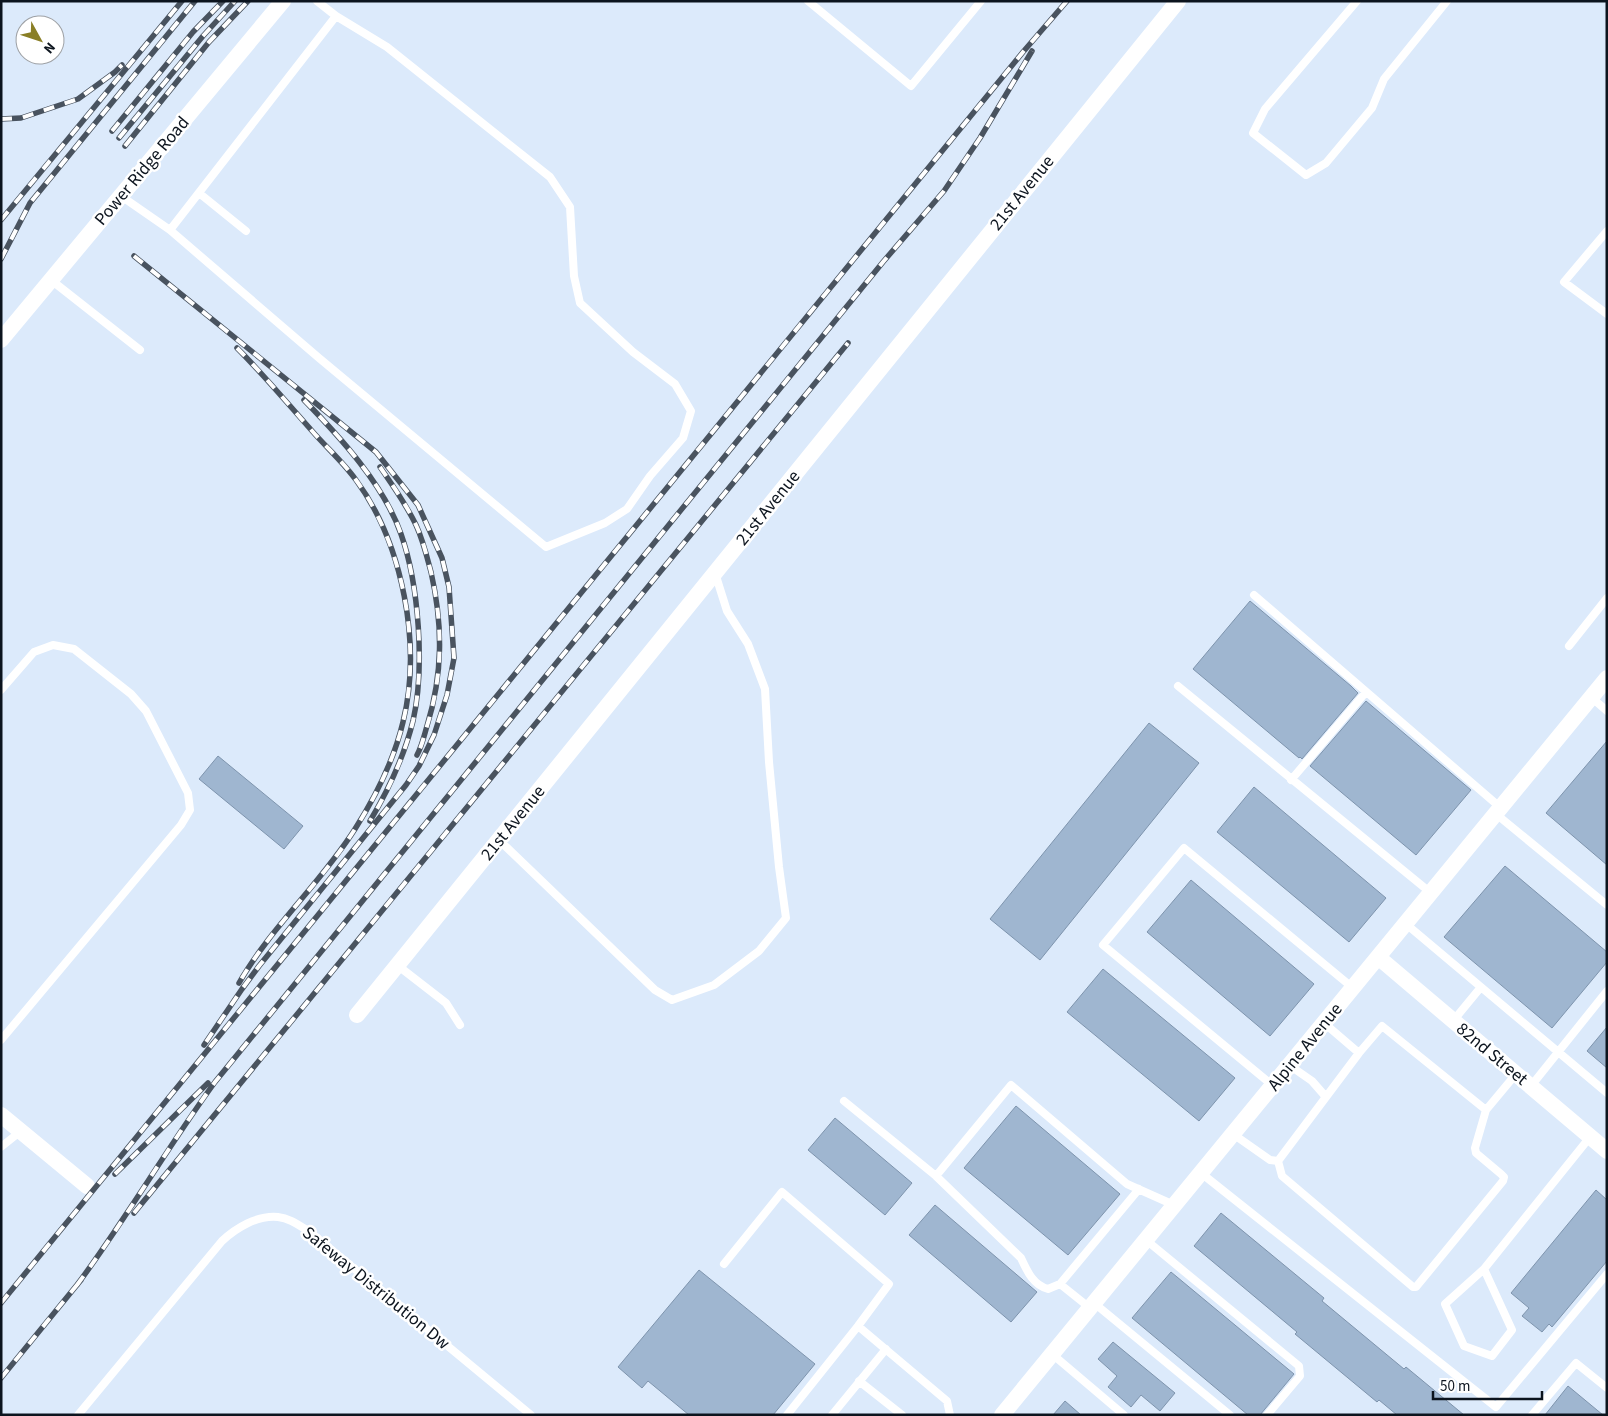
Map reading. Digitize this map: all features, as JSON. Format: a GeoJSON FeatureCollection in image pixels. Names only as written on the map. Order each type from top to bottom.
{"type":"FeatureCollection","features":[{"type":"Feature","properties":{"kind":"street","name":"Power Ridge Road"},"geometry":{"type":"LineString","coordinates":[[1,340],[283,1]]}},
{"type":"Feature","properties":{"kind":"street","name":"21st Avenue"},"geometry":{"type":"LineString","coordinates":[[357,1014],[1178,1]]}},
{"type":"Feature","properties":{"kind":"street","name":"Alpine Avenue"},"geometry":{"type":"LineString","coordinates":[[1002,1415],[1607,678]]}},
{"type":"Feature","properties":{"kind":"street","name":"82nd Street"},"geometry":{"type":"LineString","coordinates":[[1378,957],[1607,1151]]}},
{"type":"Feature","properties":{"kind":"street"},"geometry":{"type":"LineString","coordinates":[[1,1115],[86,1186]]}},
{"type":"Feature","properties":{"kind":"lane"},"geometry":{"type":"LineString","coordinates":[[121,196],[170,230],[326,364],[546,547],[605,523],[627,509],[650,476],[683,438],[692,411],[675,384],[633,352],[580,303],[574,276],[570,207],[550,177],[387,47],[336,16],[318,1]]}},
{"type":"Feature","properties":{"kind":"lane"},"geometry":{"type":"LineString","coordinates":[[808,1],[911,86],[982,1]]}},
{"type":"Feature","properties":{"kind":"lane"},"geometry":{"type":"LineString","coordinates":[[1357,1],[1265,109],[1253,133],[1306,175],[1326,163],[1372,108],[1384,79],[1447,1]]}},
{"type":"Feature","properties":{"kind":"lane"},"geometry":{"type":"LineString","coordinates":[[170,230],[336,16]]}},
{"type":"Feature","properties":{"kind":"lane"},"geometry":{"type":"LineString","coordinates":[[199,193],[246,231]]}},
{"type":"Feature","properties":{"kind":"lane"},"geometry":{"type":"LineString","coordinates":[[1607,231],[1564,282],[1607,314]]}},
{"type":"Feature","properties":{"kind":"lane"},"geometry":{"type":"LineString","coordinates":[[51,280],[140,350]]}},
{"type":"Feature","properties":{"kind":"lane"},"geometry":{"type":"LineString","coordinates":[[499,840],[655,990],[672,1000],[714,985],[760,951],[786,918],[769,762],[765,689],[748,644],[727,610],[715,573]]}},
{"type":"Feature","properties":{"kind":"lane"},"geometry":{"type":"LineString","coordinates":[[1254,595],[1607,906]]}},
{"type":"Feature","properties":{"kind":"lane"},"geometry":{"type":"LineString","coordinates":[[1569,646],[1607,598]]}},
{"type":"Feature","properties":{"kind":"lane"},"geometry":{"type":"LineString","coordinates":[[1,690],[34,652],[53,645],[74,649],[131,694],[146,711],[188,794],[190,810],[181,825],[1,1040]]}},
{"type":"Feature","properties":{"kind":"lane"},"geometry":{"type":"LineString","coordinates":[[1178,686],[1431,893]]}},
{"type":"Feature","properties":{"kind":"lane"},"geometry":{"type":"LineString","coordinates":[[1291,780],[1366,692]]}},
{"type":"Feature","properties":{"kind":"lane"},"geometry":{"type":"LineString","coordinates":[[1591,697],[1607,711]]}},
{"type":"Feature","properties":{"kind":"lane"},"geometry":{"type":"LineString","coordinates":[[1273,1086],[1103,945],[1184,848],[1353,988]]}},
{"type":"Feature","properties":{"kind":"lane"},"geometry":{"type":"LineString","coordinates":[[1406,924],[1607,1093]]}},
{"type":"Feature","properties":{"kind":"lane"},"geometry":{"type":"LineString","coordinates":[[397,965],[446,1003],[460,1025]]}},
{"type":"Feature","properties":{"kind":"lane"},"geometry":{"type":"LineString","coordinates":[[1453,1020],[1481,987]]}},
{"type":"Feature","properties":{"kind":"lane"},"geometry":{"type":"LineString","coordinates":[[1531,1086],[1607,991]]}},
{"type":"Feature","properties":{"kind":"lane"},"geometry":{"type":"LineString","coordinates":[[1324,1023],[1360,1053]]}},
{"type":"Feature","properties":{"kind":"lane"},"geometry":{"type":"LineString","coordinates":[[1278,1161],[1382,1026],[1486,1110]]}},
{"type":"Feature","properties":{"kind":"lane"},"geometry":{"type":"LineString","coordinates":[[1289,1066],[1312,1081],[1326,1097]]}},
{"type":"Feature","properties":{"kind":"lane"},"geometry":{"type":"LineString","coordinates":[[1278,1161],[1282,1176],[1412,1287],[1416,1287],[1503,1181],[1504,1177],[1476,1153],[1475,1148],[1486,1110],[1516,1074]]}},
{"type":"Feature","properties":{"kind":"lane"},"geometry":{"type":"LineString","coordinates":[[936,1176],[1011,1085],[1127,1184],[1174,1205]]}},
{"type":"Feature","properties":{"kind":"lane"},"geometry":{"type":"LineString","coordinates":[[844,1101],[936,1176],[1020,1258],[1036,1283],[1048,1289],[1060,1284],[1139,1189]]}},
{"type":"Feature","properties":{"kind":"lane"},"geometry":{"type":"LineString","coordinates":[[1,1147],[21,1131]]}},
{"type":"Feature","properties":{"kind":"lane"},"geometry":{"type":"LineString","coordinates":[[1233,1134],[1270,1160],[1278,1161]]}},
{"type":"Feature","properties":{"kind":"lane"},"geometry":{"type":"LineString","coordinates":[[1484,1268],[1512,1330],[1492,1356],[1464,1346],[1445,1304],[1484,1268],[1590,1137]]}},
{"type":"Feature","properties":{"kind":"lane"},"geometry":{"type":"LineString","coordinates":[[1201,1173],[1496,1407],[1607,1274]]}},
{"type":"Feature","properties":{"kind":"lane"},"geometry":{"type":"LineString","coordinates":[[724,1264],[782,1192],[890,1284],[788,1415]]}},
{"type":"Feature","properties":{"kind":"lane","name":"Safeway Distribution Dw"},"geometry":{"type":"LineString","coordinates":[[78,1415],[231,1232],[254,1221],[277,1217],[290,1220],[310,1232],[531,1415]]}},
{"type":"Feature","properties":{"kind":"lane"},"geometry":{"type":"LineString","coordinates":[[1146,1240],[1299,1366],[1300,1376],[1267,1415]]}},
{"type":"Feature","properties":{"kind":"lane"},"geometry":{"type":"LineString","coordinates":[[1060,1284],[1092,1305],[1230,1415]]}},
{"type":"Feature","properties":{"kind":"lane"},"geometry":{"type":"LineString","coordinates":[[858,1326],[947,1401],[950,1415]]}},
{"type":"Feature","properties":{"kind":"lane"},"geometry":{"type":"LineString","coordinates":[[832,1415],[886,1348]]}},
{"type":"Feature","properties":{"kind":"lane"},"geometry":{"type":"LineString","coordinates":[[1052,1354],[1124,1415]]}},
{"type":"Feature","properties":{"kind":"lane"},"geometry":{"type":"LineString","coordinates":[[1532,1415],[1576,1363],[1607,1388]]}},
{"type":"Feature","properties":{"kind":"lane"},"geometry":{"type":"LineString","coordinates":[[859,1380],[902,1415]]}},
{"type":"Feature","properties":{"kind":"building"},"geometry":{"type":"Polygon","coordinates":[[[1250,601],[1358,693],[1302,759],[1193,669],[1250,601]]]}},
{"type":"Feature","properties":{"kind":"building"},"geometry":{"type":"Polygon","coordinates":[[[1366,701],[1471,790],[1416,855],[1310,766],[1366,701]]]}},
{"type":"Feature","properties":{"kind":"building"},"geometry":{"type":"Polygon","coordinates":[[[1149,723],[1199,763],[1040,960],[990,919],[1149,723]]]}},
{"type":"Feature","properties":{"kind":"building"},"geometry":{"type":"Polygon","coordinates":[[[1607,741],[1607,865],[1546,813],[1607,741]]]}},
{"type":"Feature","properties":{"kind":"building"},"geometry":{"type":"Polygon","coordinates":[[[218,756],[303,826],[284,849],[199,779],[218,756]]]}},
{"type":"Feature","properties":{"kind":"building"},"geometry":{"type":"Polygon","coordinates":[[[1254,787],[1386,898],[1349,942],[1217,832],[1254,787]]]}},
{"type":"Feature","properties":{"kind":"building"},"geometry":{"type":"Polygon","coordinates":[[[1505,866],[1607,952],[1607,962],[1552,1028],[1444,937],[1505,866]]]}},
{"type":"Feature","properties":{"kind":"building"},"geometry":{"type":"Polygon","coordinates":[[[1191,880],[1314,984],[1270,1036],[1147,932],[1191,880]]]}},
{"type":"Feature","properties":{"kind":"building"},"geometry":{"type":"Polygon","coordinates":[[[1103,969],[1235,1078],[1199,1121],[1067,1012],[1103,969]]]}},
{"type":"Feature","properties":{"kind":"building"},"geometry":{"type":"Polygon","coordinates":[[[1607,1027],[1607,1068],[1587,1051],[1607,1027]]]}},
{"type":"Feature","properties":{"kind":"building"},"geometry":{"type":"Polygon","coordinates":[[[1016,1106],[1120,1194],[1068,1255],[964,1168],[1016,1106]]]}},
{"type":"Feature","properties":{"kind":"building"},"geometry":{"type":"Polygon","coordinates":[[[835,1118],[912,1183],[885,1215],[808,1150],[835,1118]]]}},
{"type":"Feature","properties":{"kind":"building"},"geometry":{"type":"Polygon","coordinates":[[[1596,1190],[1607,1200],[1607,1261],[1552,1327],[1549,1324],[1542,1332],[1522,1316],[1529,1308],[1511,1293],[1596,1190]]]}},
{"type":"Feature","properties":{"kind":"building"},"geometry":{"type":"Polygon","coordinates":[[[935,1205],[1037,1292],[1011,1322],[909,1235],[935,1205]]]}},
{"type":"Feature","properties":{"kind":"building"},"geometry":{"type":"Polygon","coordinates":[[[1221,1213],[1324,1298],[1322,1301],[1404,1369],[1406,1367],[1464,1415],[1397,1415],[1379,1400],[1377,1402],[1295,1334],[1297,1332],[1194,1246],[1221,1213]]]}},
{"type":"Feature","properties":{"kind":"building"},"geometry":{"type":"Polygon","coordinates":[[[699,1270],[815,1364],[773,1415],[689,1415],[648,1381],[642,1388],[618,1367],[699,1270]]]}},
{"type":"Feature","properties":{"kind":"building"},"geometry":{"type":"Polygon","coordinates":[[[1171,1272],[1294,1374],[1260,1415],[1248,1415],[1132,1318],[1171,1272]]]}},
{"type":"Feature","properties":{"kind":"building"},"geometry":{"type":"Polygon","coordinates":[[[1113,1342],[1175,1393],[1160,1411],[1141,1395],[1131,1407],[1108,1387],[1117,1376],[1098,1359],[1113,1342]]]}},
{"type":"Feature","properties":{"kind":"building"},"geometry":{"type":"Polygon","coordinates":[[[1568,1386],[1603,1415],[1545,1415],[1568,1386]]]}},
{"type":"Feature","properties":{"kind":"building"},"geometry":{"type":"Polygon","coordinates":[[[1065,1401],[1081,1415],[1053,1415],[1065,1401]]]}},
{"type":"Feature","properties":{"kind":"railway"},"geometry":{"type":"LineString","coordinates":[[1,220],[182,1]]}},
{"type":"Feature","properties":{"kind":"railway"},"geometry":{"type":"LineString","coordinates":[[1,259],[30,203],[195,1]]}},
{"type":"Feature","properties":{"kind":"railway"},"geometry":{"type":"LineString","coordinates":[[112,131],[193,32],[223,1]]}},
{"type":"Feature","properties":{"kind":"railway"},"geometry":{"type":"LineString","coordinates":[[119,138],[203,36],[235,1]]}},
{"type":"Feature","properties":{"kind":"railway"},"geometry":{"type":"LineString","coordinates":[[125,146],[209,42],[248,1]]}},
{"type":"Feature","properties":{"kind":"railway"},"geometry":{"type":"LineString","coordinates":[[1,1303],[1023,52],[1067,1]]}},
{"type":"Feature","properties":{"kind":"railway"},"geometry":{"type":"LineString","coordinates":[[77,1285],[215,1082],[883,262],[944,191],[980,138],[1032,51]]}},
{"type":"Feature","properties":{"kind":"railway"},"geometry":{"type":"LineString","coordinates":[[1,119],[21,118],[78,99],[122,65]]}},
{"type":"Feature","properties":{"kind":"railway"},"geometry":{"type":"LineString","coordinates":[[134,256],[376,452],[418,505],[442,558],[449,587],[454,658],[447,695],[434,735],[419,766],[406,785],[259,966],[204,1045]]}},
{"type":"Feature","properties":{"kind":"railway"},"geometry":{"type":"LineString","coordinates":[[134,1213],[848,343]]}},
{"type":"Feature","properties":{"kind":"railway"},"geometry":{"type":"LineString","coordinates":[[237,348],[346,468],[372,506],[386,534],[397,564],[409,628],[410,661],[408,692],[403,722],[395,750],[377,791],[342,849],[266,943],[239,983]]}},
{"type":"Feature","properties":{"kind":"railway"},"geometry":{"type":"LineString","coordinates":[[304,400],[360,462],[384,498],[401,534],[416,602],[419,677],[413,721],[390,785],[370,821]]}},
{"type":"Feature","properties":{"kind":"railway"},"geometry":{"type":"LineString","coordinates":[[380,467],[404,502],[425,548],[438,611],[439,649],[436,687],[422,745],[417,755]]}},
{"type":"Feature","properties":{"kind":"railway"},"geometry":{"type":"LineString","coordinates":[[115,1174],[208,1083]]}},
{"type":"Feature","properties":{"kind":"railway"},"geometry":{"type":"LineString","coordinates":[[1,1378],[81,1280]]}}]}
